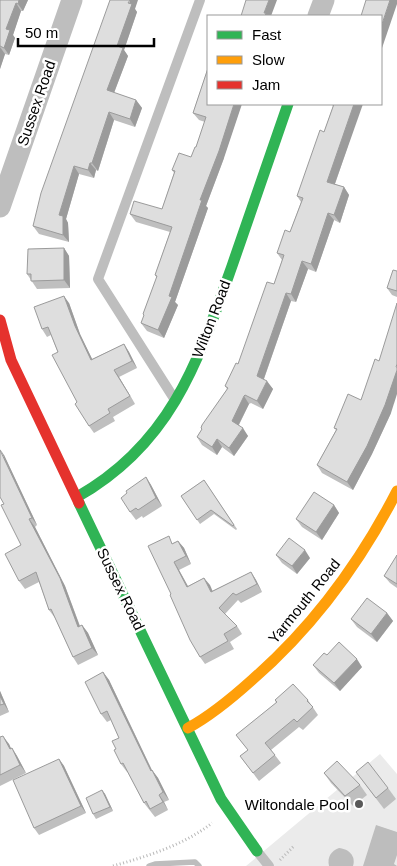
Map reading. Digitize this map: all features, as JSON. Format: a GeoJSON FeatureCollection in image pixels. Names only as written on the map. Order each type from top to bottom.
{"type":"FeatureCollection","features":[{"type":"Feature","properties":{"kind":"street","name":"Sussex Road"},"geometry":{"type":"LineString","coordinates":[[0,207],[4,180],[72,0]]}},
{"type":"Feature","properties":{"kind":"street"},"geometry":{"type":"LineString","coordinates":[[318,15],[324,0]]}},
{"type":"Feature","properties":{"kind":"street","name":"Wilton Road"},"geometry":{"type":"LineString","coordinates":[[77,497],[94,488],[131,458],[152,435],[187,381],[209,331],[288,105]]}},
{"type":"Feature","properties":{"kind":"street","name":"Sussex Road"},"geometry":{"type":"LineString","coordinates":[[0,320],[11,360],[221,799],[257,851]]}},
{"type":"Feature","properties":{"kind":"street","name":"Yarmouth Road"},"geometry":{"type":"LineString","coordinates":[[188,728],[206,719],[294,641],[330,598],[366,546],[397,491]]}},
{"type":"Feature","properties":{"kind":"lane"},"geometry":{"type":"LineString","coordinates":[[175,400],[98,279],[200,0]]}},
{"type":"Feature","properties":{"kind":"lane"},"geometry":{"type":"LineString","coordinates":[[257,851],[269,866]]}},
{"type":"Feature","properties":{"kind":"path"},"geometry":{"type":"LineString","coordinates":[[114,866],[145,857],[198,834],[229,811]]}},
{"type":"Feature","properties":{"kind":"path"},"geometry":{"type":"LineString","coordinates":[[274,866],[294,846]]}},
{"type":"Feature","properties":{"kind":"shaded area","name":"Wiltondale Pool"},"geometry":{"type":"Polygon","coordinates":[[[380,754],[397,774],[397,866],[246,866],[380,754]]]}},
{"type":"Feature","properties":{"kind":"shaded area","name":"Wiltondale Pool"},"geometry":{"type":"Polygon","coordinates":[[[376,825],[397,832],[397,855],[394,864],[397,866],[363,866],[376,825]]]}},
{"type":"Feature","properties":{"kind":"shaded area"},"geometry":{"type":"Polygon","coordinates":[[[339,848],[346,850],[353,856],[353,866],[329,866],[330,855],[339,848]]]}},
{"type":"Feature","properties":{"kind":"building"},"geometry":{"type":"Polygon","coordinates":[[[0,0],[19,0],[18,4],[16,3],[6,29],[10,30],[4,48],[0,46],[0,0]]]}},
{"type":"Feature","properties":{"kind":"building"},"geometry":{"type":"Polygon","coordinates":[[[110,0],[130,0],[128,3],[132,4],[117,46],[123,48],[107,90],[136,100],[130,119],[109,112],[88,170],[74,166],[59,215],[63,216],[63,235],[33,226],[41,193],[110,0]]]}},
{"type":"Feature","properties":{"kind":"building"},"geometry":{"type":"Polygon","coordinates":[[[246,0],[269,0],[264,13],[266,13],[265,15],[241,15],[246,0]]]}},
{"type":"Feature","properties":{"kind":"building"},"geometry":{"type":"Polygon","coordinates":[[[366,0],[390,0],[382,24],[382,15],[361,15],[366,0]]]}},
{"type":"Feature","properties":{"kind":"building"},"geometry":{"type":"Polygon","coordinates":[[[207,71],[207,105],[234,105],[169,296],[172,297],[158,330],[141,323],[172,227],[130,214],[134,201],[162,209],[175,171],[172,170],[179,153],[191,157],[206,117],[193,113],[207,71]]]}},
{"type":"Feature","properties":{"kind":"building"},"geometry":{"type":"Polygon","coordinates":[[[334,105],[354,105],[327,182],[344,187],[334,215],[328,213],[311,264],[302,261],[291,294],[286,293],[257,376],[267,381],[257,401],[244,396],[232,421],[243,428],[229,448],[217,439],[212,447],[197,437],[202,429],[202,425],[228,388],[225,386],[236,363],[238,364],[267,282],[274,284],[284,255],[277,253],[285,230],[290,232],[303,198],[297,196],[320,130],[324,132],[334,105]]]}},
{"type":"Feature","properties":{"kind":"building"},"geometry":{"type":"Polygon","coordinates":[[[64,248],[64,280],[31,281],[31,274],[27,274],[28,249],[64,248]]]}},
{"type":"Feature","properties":{"kind":"building"},"geometry":{"type":"Polygon","coordinates":[[[393,270],[397,271],[397,291],[387,288],[393,270]]]}},
{"type":"Feature","properties":{"kind":"building"},"geometry":{"type":"Polygon","coordinates":[[[64,296],[75,326],[91,360],[124,344],[132,361],[114,370],[130,396],[108,409],[110,413],[89,426],[75,404],[77,402],[52,355],[58,352],[48,327],[42,329],[34,307],[64,296]]]}},
{"type":"Feature","properties":{"kind":"building"},"geometry":{"type":"Polygon","coordinates":[[[397,303],[397,370],[385,405],[367,446],[347,482],[317,465],[337,429],[334,428],[348,394],[361,400],[375,359],[379,361],[397,303]]]}},
{"type":"Feature","properties":{"kind":"building"},"geometry":{"type":"Polygon","coordinates":[[[0,450],[32,518],[29,519],[60,578],[78,627],[82,625],[92,648],[73,657],[51,609],[49,610],[36,572],[19,581],[5,554],[21,545],[1,505],[4,504],[0,497],[0,450]]]}},
{"type":"Feature","properties":{"kind":"building"},"geometry":{"type":"Polygon","coordinates":[[[146,477],[156,498],[138,510],[136,508],[130,512],[121,498],[127,493],[126,491],[146,477]]]}},
{"type":"Feature","properties":{"kind":"building"},"geometry":{"type":"Polygon","coordinates":[[[204,480],[233,526],[211,510],[197,520],[181,496],[204,480]]]}},
{"type":"Feature","properties":{"kind":"building"},"geometry":{"type":"Polygon","coordinates":[[[314,492],[334,505],[316,532],[296,519],[314,492]]]}},
{"type":"Feature","properties":{"kind":"building"},"geometry":{"type":"Polygon","coordinates":[[[169,536],[172,544],[178,541],[186,556],[174,562],[187,587],[204,578],[211,592],[251,572],[257,584],[236,595],[233,593],[219,608],[237,626],[224,634],[228,641],[200,657],[190,640],[148,546],[169,536]]]}},
{"type":"Feature","properties":{"kind":"building"},"geometry":{"type":"Polygon","coordinates":[[[289,538],[305,550],[292,566],[276,555],[289,538]]]}},
{"type":"Feature","properties":{"kind":"building"},"geometry":{"type":"Polygon","coordinates":[[[397,555],[397,584],[384,576],[397,555]]]}},
{"type":"Feature","properties":{"kind":"building"},"geometry":{"type":"Polygon","coordinates":[[[367,598],[387,613],[371,634],[351,619],[367,598]]]}},
{"type":"Feature","properties":{"kind":"building"},"geometry":{"type":"Polygon","coordinates":[[[339,642],[357,659],[334,683],[313,665],[324,653],[327,655],[339,642]]]}},
{"type":"Feature","properties":{"kind":"building"},"geometry":{"type":"Polygon","coordinates":[[[103,672],[163,792],[159,795],[163,802],[150,809],[146,801],[144,803],[114,750],[116,749],[112,741],[119,738],[107,711],[101,714],[85,682],[103,672]]]}},
{"type":"Feature","properties":{"kind":"building"},"geometry":{"type":"Polygon","coordinates":[[[293,684],[313,707],[297,722],[294,719],[265,743],[275,755],[253,773],[240,756],[248,750],[236,735],[277,702],[275,700],[293,684]]]}},
{"type":"Feature","properties":{"kind":"building"},"geometry":{"type":"Polygon","coordinates":[[[0,696],[4,704],[0,705],[0,696]]]}},
{"type":"Feature","properties":{"kind":"building"},"geometry":{"type":"Polygon","coordinates":[[[3,736],[10,749],[12,748],[20,765],[0,775],[0,737],[3,736]]]}},
{"type":"Feature","properties":{"kind":"building"},"geometry":{"type":"Polygon","coordinates":[[[59,759],[81,806],[34,828],[13,780],[59,759]]]}},
{"type":"Feature","properties":{"kind":"building"},"geometry":{"type":"Polygon","coordinates":[[[337,761],[360,785],[345,796],[324,773],[337,761]]]}},
{"type":"Feature","properties":{"kind":"building"},"geometry":{"type":"Polygon","coordinates":[[[368,762],[388,788],[376,798],[356,772],[368,762]]]}},
{"type":"Feature","properties":{"kind":"building"},"geometry":{"type":"Polygon","coordinates":[[[102,790],[110,807],[93,814],[86,798],[102,790]]]}},
{"type":"Feature","properties":{"kind":"waterway"},"geometry":{"type":"LineString","coordinates":[[149,866],[195,862],[199,866]]}},
{"type":"Feature","properties":{"kind":"traffic: fast"},"geometry":{"type":"LineString","coordinates":[[77,497],[109,476],[136,452],[158,426],[177,398],[207,335],[288,105]]}},
{"type":"Feature","properties":{"kind":"traffic: fast"},"geometry":{"type":"LineString","coordinates":[[79,503],[221,799],[257,851]]}},
{"type":"Feature","properties":{"kind":"traffic: slow"},"geometry":{"type":"LineString","coordinates":[[188,728],[214,712],[244,687],[274,660],[315,616],[351,568],[383,518],[397,491]]}},
{"type":"Feature","properties":{"kind":"traffic: jam"},"geometry":{"type":"LineString","coordinates":[[0,320],[11,360],[79,503]]}},
{"type":"Feature","properties":{"kind":"place","name":"Wiltondale Pool"},"geometry":{"type":"Point","coordinates":[359,804]}}]}
